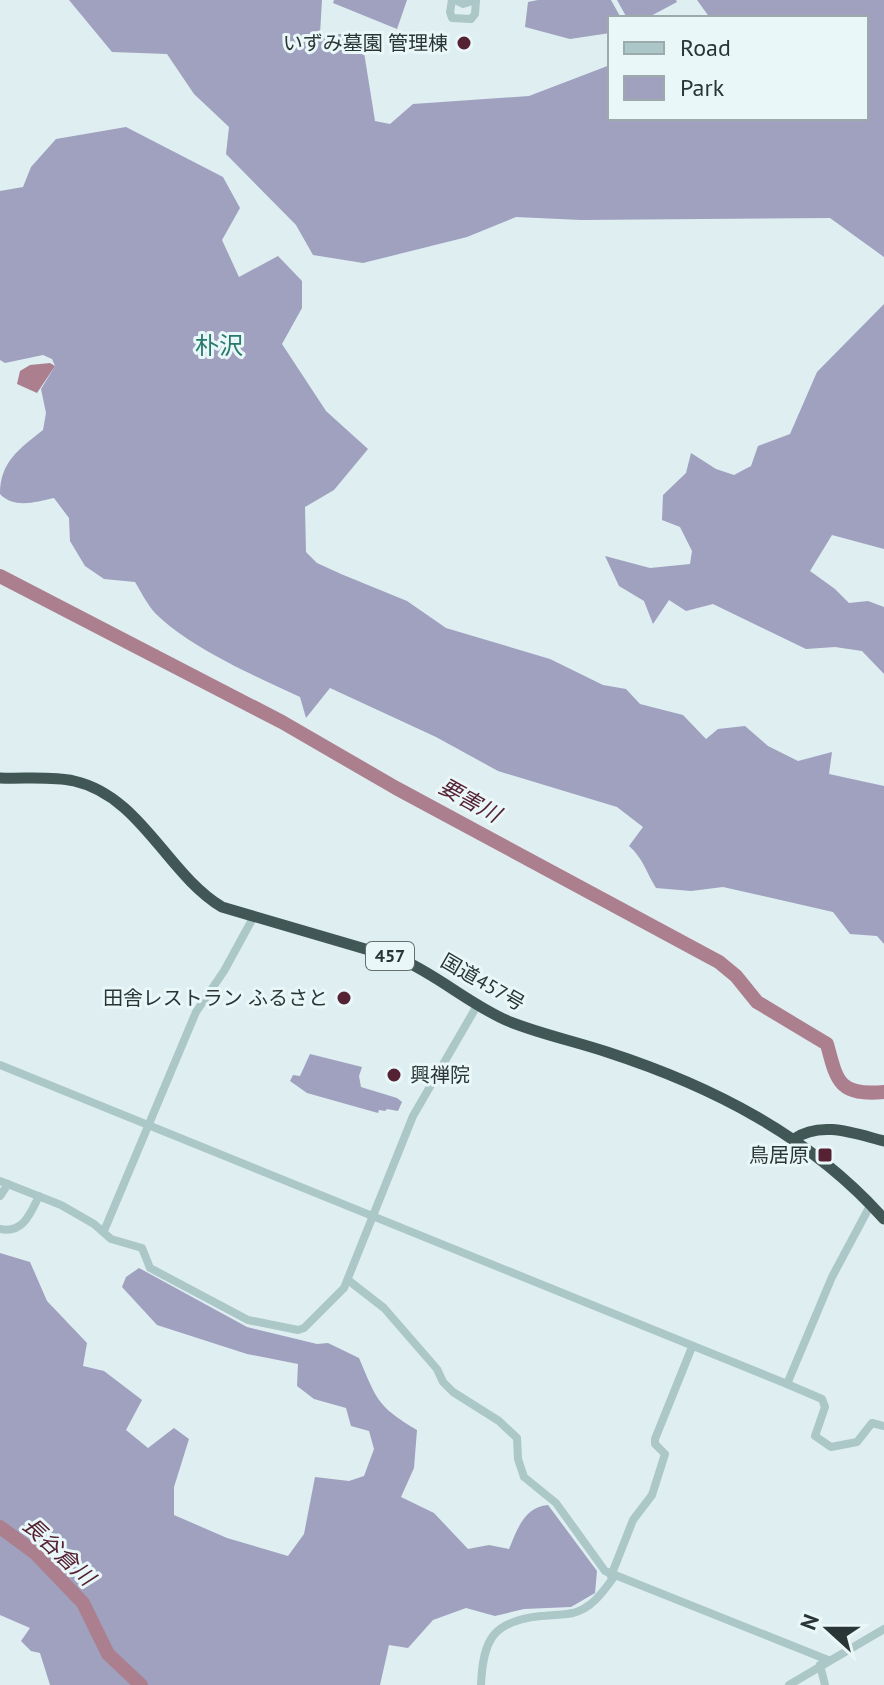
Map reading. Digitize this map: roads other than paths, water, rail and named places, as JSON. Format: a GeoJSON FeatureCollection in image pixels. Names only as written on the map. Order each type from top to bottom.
{"type":"FeatureCollection","features":[{"type":"Feature","properties":{"kind":"highway","name":"国道457号"},"geometry":{"type":"LineString","coordinates":[[0,778],[72,781],[96,788],[131,815],[204,897],[222,907],[403,960],[431,972],[505,1020],[608,1052],[672,1077],[744,1108],[794,1139]]}},
{"type":"Feature","properties":{"kind":"highway"},"geometry":{"type":"LineString","coordinates":[[794,1139],[802,1133],[836,1129],[884,1141]]}},
{"type":"Feature","properties":{"kind":"highway","name":"457"},"geometry":{"type":"LineString","coordinates":[[794,1139],[839,1172],[884,1219]]}},
{"type":"Feature","properties":{"kind":"street"},"geometry":{"type":"LineString","coordinates":[[454,0],[463,4],[476,0],[475,14],[471,19],[452,18],[450,12],[454,0]]}},
{"type":"Feature","properties":{"kind":"street"},"geometry":{"type":"LineString","coordinates":[[104,1231],[196,1012],[224,971],[253,918]]}},
{"type":"Feature","properties":{"kind":"street"},"geometry":{"type":"LineString","coordinates":[[0,1196],[4,1182],[39,1196],[74,1212],[111,1239],[142,1248],[150,1268],[205,1295],[231,1312],[248,1320],[298,1330],[311,1322],[344,1288],[413,1116],[478,1004]]}},
{"type":"Feature","properties":{"kind":"street"},"geometry":{"type":"LineString","coordinates":[[0,1065],[822,1399],[825,1407],[815,1436],[831,1447],[857,1442],[872,1423],[884,1426]]}},
{"type":"Feature","properties":{"kind":"street"},"geometry":{"type":"LineString","coordinates":[[0,1229],[11,1231],[21,1227],[39,1196]]}},
{"type":"Feature","properties":{"kind":"street"},"geometry":{"type":"LineString","coordinates":[[787,1384],[832,1277],[871,1204]]}},
{"type":"Feature","properties":{"kind":"street"},"geometry":{"type":"LineString","coordinates":[[348,1280],[384,1308],[453,1392],[499,1421],[517,1438],[518,1459],[524,1477],[556,1503],[599,1564],[613,1576],[824,1663]]}},
{"type":"Feature","properties":{"kind":"street"},"geometry":{"type":"LineString","coordinates":[[481,1685],[482,1656],[488,1641],[500,1628],[516,1620],[573,1613],[590,1605],[613,1576],[633,1520],[652,1495],[665,1454],[655,1444],[655,1439],[692,1347]]}},
{"type":"Feature","properties":{"kind":"street"},"geometry":{"type":"LineString","coordinates":[[789,1685],[884,1629]]}},
{"type":"Feature","properties":{"kind":"street"},"geometry":{"type":"LineString","coordinates":[[824,1663],[825,1685]]}},
{"type":"Feature","properties":{"kind":"waterway","name":"要害川"},"geometry":{"type":"LineString","coordinates":[[0,576],[282,722],[396,788],[719,962],[736,976],[757,1002],[827,1044],[842,1084],[858,1092],[884,1092]]}},
{"type":"Feature","properties":{"kind":"waterway","name":"長谷倉川"},"geometry":{"type":"LineString","coordinates":[[0,1527],[35,1553],[83,1603],[108,1654],[141,1685]]}},
{"type":"Feature","properties":{"kind":"place","name":"いずみ墓園 管理棟"},"geometry":{"type":"Point","coordinates":[464,43]}},
{"type":"Feature","properties":{"kind":"place","name":"田舎レストラン ふるさと"},"geometry":{"type":"Point","coordinates":[344,998]}},
{"type":"Feature","properties":{"kind":"place","name":"興禅院"},"geometry":{"type":"Point","coordinates":[394,1075]}},
{"type":"Feature","properties":{"kind":"place","name":"鳥居原"},"geometry":{"type":"Point","coordinates":[825,1155]}},
{"type":"Feature","properties":{"kind":"district","name":"朴沢"},"geometry":{"type":"Point","coordinates":[219,346]}}]}
